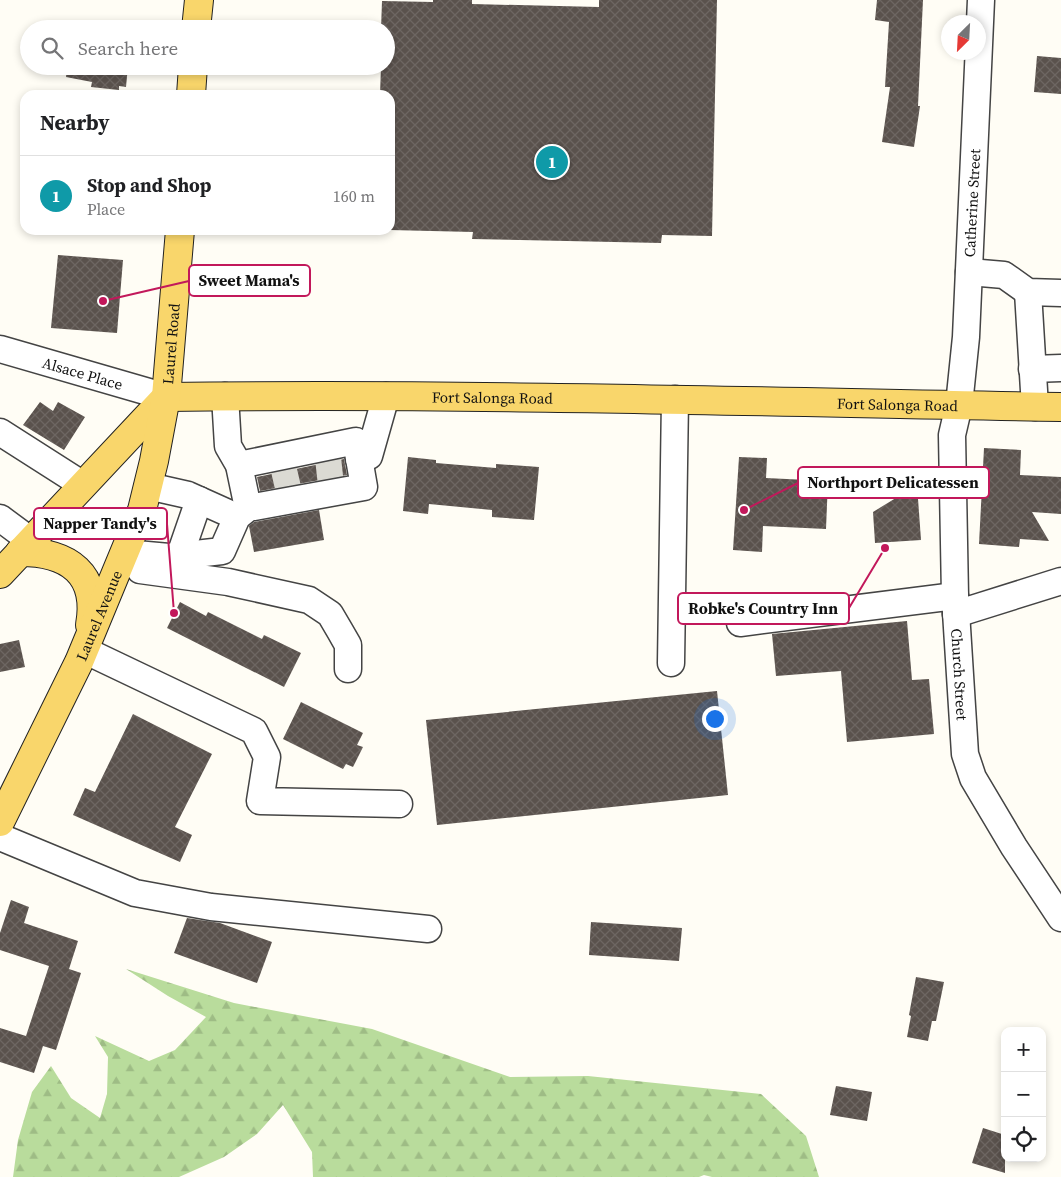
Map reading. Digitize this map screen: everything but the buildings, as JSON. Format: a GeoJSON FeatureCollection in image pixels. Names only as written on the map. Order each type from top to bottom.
{"type":"FeatureCollection","features":[{"type":"Feature","properties":{"kind":"main road"},"geometry":{"type":"LineString","coordinates":[[197,20],[199,0]]}},
{"type":"Feature","properties":{"kind":"main road"},"geometry":{"type":"LineString","coordinates":[[191,90],[192,75]]}},
{"type":"Feature","properties":{"kind":"main road","name":"Laurel Road"},"geometry":{"type":"LineString","coordinates":[[166,396],[180,235]]}},
{"type":"Feature","properties":{"kind":"main road"},"geometry":{"type":"LineString","coordinates":[[0,574],[166,396]]}},
{"type":"Feature","properties":{"kind":"main road","name":"Fort Salonga Road"},"geometry":{"type":"LineString","coordinates":[[166,396],[675,399],[1048,407]]}},
{"type":"Feature","properties":{"kind":"main road","name":"Laurel Avenue"},"geometry":{"type":"LineString","coordinates":[[0,822],[85,647],[142,510],[166,396]]}},
{"type":"Feature","properties":{"kind":"main road"},"geometry":{"type":"LineString","coordinates":[[26,547],[55,556],[69,563],[87,582],[92,599],[92,616],[85,647]]}},
{"type":"Feature","properties":{"kind":"street","name":"Catherine Street"},"geometry":{"type":"LineString","coordinates":[[959,405],[966,336],[981,0]]}},
{"type":"Feature","properties":{"kind":"street"},"geometry":{"type":"LineString","coordinates":[[969,272],[1004,275],[1028,292],[1061,293]]}},
{"type":"Feature","properties":{"kind":"street"},"geometry":{"type":"LineString","coordinates":[[1028,292],[1032,369],[1048,407]]}},
{"type":"Feature","properties":{"kind":"street","name":"Alsace Place"},"geometry":{"type":"LineString","coordinates":[[0,349],[166,396]]}},
{"type":"Feature","properties":{"kind":"street"},"geometry":{"type":"LineString","coordinates":[[1032,369],[1061,368]]}},
{"type":"Feature","properties":{"kind":"street"},"geometry":{"type":"LineString","coordinates":[[122,560],[222,551],[243,513],[239,465],[228,446],[225,396]]}},
{"type":"Feature","properties":{"kind":"street"},"geometry":{"type":"LineString","coordinates":[[359,459],[369,456],[386,396]]}},
{"type":"Feature","properties":{"kind":"street"},"geometry":{"type":"LineString","coordinates":[[671,663],[675,399]]}},
{"type":"Feature","properties":{"kind":"street","name":"Church Street"},"geometry":{"type":"LineString","coordinates":[[959,405],[952,435],[956,605],[965,754],[973,778],[1014,847],[1061,918]]}},
{"type":"Feature","properties":{"kind":"street"},"geometry":{"type":"LineString","coordinates":[[0,432],[83,485]]}},
{"type":"Feature","properties":{"kind":"street"},"geometry":{"type":"LineString","coordinates":[[148,486],[188,495],[243,513],[290,496],[331,489],[364,487],[356,441],[327,453],[283,461],[239,465]]}},
{"type":"Feature","properties":{"kind":"street"},"geometry":{"type":"LineString","coordinates":[[180,556],[199,500]]}},
{"type":"Feature","properties":{"kind":"street"},"geometry":{"type":"LineString","coordinates":[[0,518],[26,547]]}},
{"type":"Feature","properties":{"kind":"street"},"geometry":{"type":"LineString","coordinates":[[122,560],[309,600],[330,614],[348,645],[348,669]]}},
{"type":"Feature","properties":{"kind":"street"},"geometry":{"type":"LineString","coordinates":[[740,623],[956,605],[1061,581]]}},
{"type":"Feature","properties":{"kind":"street"},"geometry":{"type":"LineString","coordinates":[[85,647],[254,731],[267,757],[260,801],[399,804]]}},
{"type":"Feature","properties":{"kind":"street"},"geometry":{"type":"LineString","coordinates":[[0,837],[135,893],[211,907],[428,929]]}},
{"type":"Feature","properties":{"kind":"green space"},"geometry":{"type":"Polygon","coordinates":[[[126,969],[234,1003],[372,1029],[510,1077],[588,1076],[761,1094],[806,1136],[819,1177],[712,1177],[704,1175],[699,1177],[313,1177],[312,1152],[283,1105],[257,1134],[224,1157],[179,1177],[13,1177],[18,1140],[32,1092],[51,1066],[71,1098],[100,1118],[107,1094],[108,1057],[95,1036],[149,1061],[175,1050],[206,1017],[168,996],[126,969]]]}},
{"type":"Feature","properties":{"kind":"tunnel"},"geometry":{"type":"LineString","coordinates":[[328,458],[331,485]]}},
{"type":"Feature","properties":{"kind":"tunnel"},"geometry":{"type":"LineString","coordinates":[[283,466],[289,492]]}},
{"type":"Feature","properties":{"kind":"place","name":"Stop and Shop"},"geometry":{"type":"Point","coordinates":[552,162]}},
{"type":"Feature","properties":{"kind":"place","name":"Sweet Mama's"},"geometry":{"type":"Point","coordinates":[103,301]}},
{"type":"Feature","properties":{"kind":"place","name":"Northport Delicatessen"},"geometry":{"type":"Point","coordinates":[744,510]}},
{"type":"Feature","properties":{"kind":"place","name":"Robke's Country Inn"},"geometry":{"type":"Point","coordinates":[885,548]}},
{"type":"Feature","properties":{"kind":"place","name":"Napper Tandy's"},"geometry":{"type":"Point","coordinates":[174,613]}}]}
